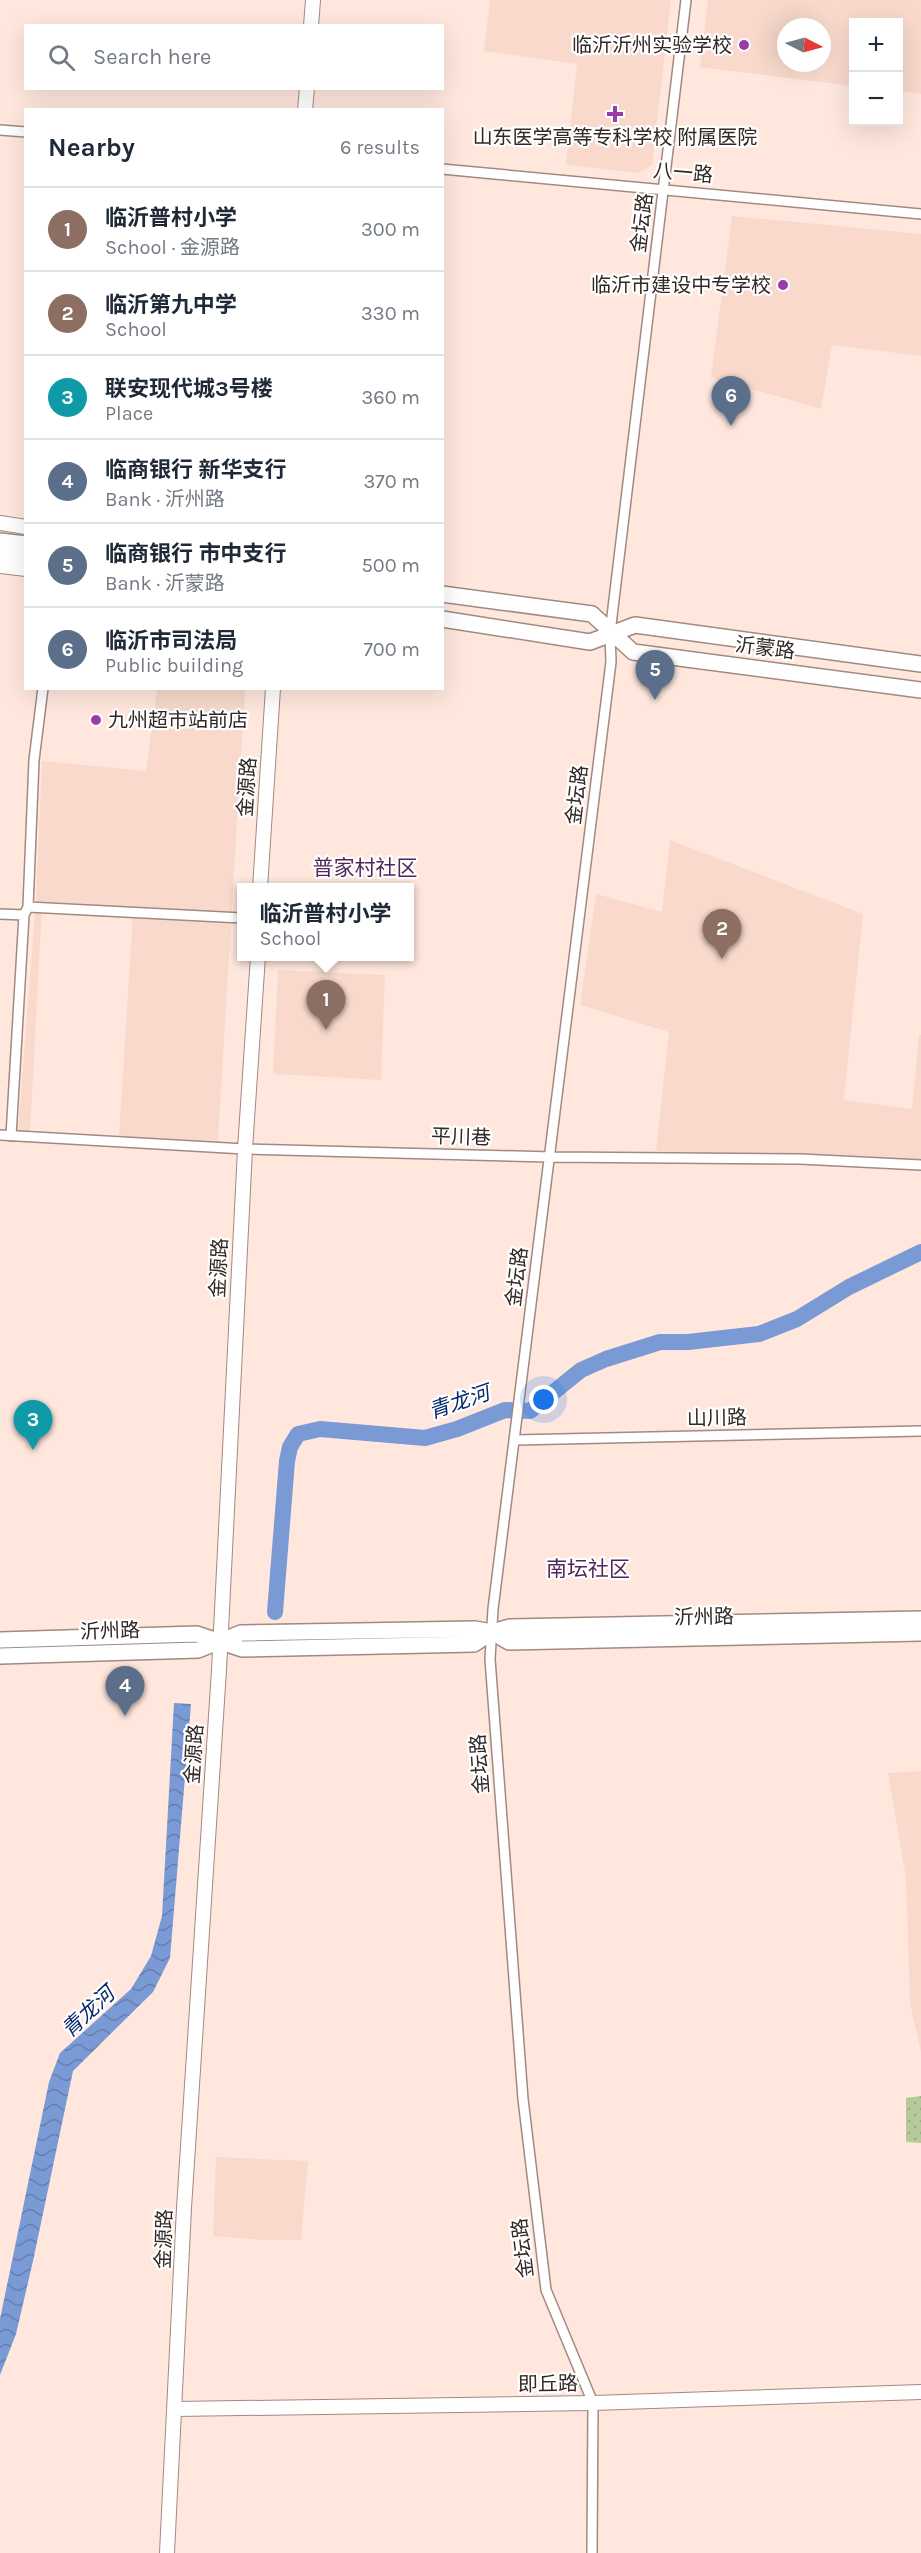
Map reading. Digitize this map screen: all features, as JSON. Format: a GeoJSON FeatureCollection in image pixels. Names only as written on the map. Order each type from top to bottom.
{"type":"FeatureCollection","features":[{"type":"Feature","properties":{"kind":"main road"},"geometry":{"type":"LineString","coordinates":[[0,541],[24,544]]}},
{"type":"Feature","properties":{"kind":"main road"},"geometry":{"type":"LineString","coordinates":[[0,553],[24,556]]}},
{"type":"Feature","properties":{"kind":"main road","name":"沂蒙路"},"geometry":{"type":"LineString","coordinates":[[444,594],[592,614],[633,652],[921,690]]}},
{"type":"Feature","properties":{"kind":"main road","name":"沂蒙路"},"geometry":{"type":"LineString","coordinates":[[444,619],[590,642],[634,625],[921,664]]}},
{"type":"Feature","properties":{"kind":"main road","name":"沂州路"},"geometry":{"type":"LineString","coordinates":[[492,1632],[510,1627],[921,1618]]}},
{"type":"Feature","properties":{"kind":"main road","name":"沂州路"},"geometry":{"type":"LineString","coordinates":[[0,1656],[198,1650],[241,1633],[475,1629],[492,1632],[509,1642],[921,1633]]}},
{"type":"Feature","properties":{"kind":"main road","name":"沂州路"},"geometry":{"type":"LineString","coordinates":[[0,1640],[197,1634],[219,1641]]}},
{"type":"Feature","properties":{"kind":"street"},"geometry":{"type":"LineString","coordinates":[[311,24],[313,0]]}},
{"type":"Feature","properties":{"kind":"street","name":"金坛路"},"geometry":{"type":"LineString","coordinates":[[592,2553],[593,2403],[546,2290],[523,2099],[490,1659],[519,1402],[611,662],[610,633],[686,0]]}},
{"type":"Feature","properties":{"kind":"street"},"geometry":{"type":"LineString","coordinates":[[305,108],[307,90]]}},
{"type":"Feature","properties":{"kind":"street"},"geometry":{"type":"LineString","coordinates":[[0,130],[24,132]]}},
{"type":"Feature","properties":{"kind":"street","name":"八一路"},"geometry":{"type":"LineString","coordinates":[[444,169],[921,214]]}},
{"type":"Feature","properties":{"kind":"street"},"geometry":{"type":"LineString","coordinates":[[0,523],[24,527]]}},
{"type":"Feature","properties":{"kind":"street"},"geometry":{"type":"LineString","coordinates":[[0,566],[24,569]]}},
{"type":"Feature","properties":{"kind":"street"},"geometry":{"type":"LineString","coordinates":[[11,1136],[34,760],[43,690]]}},
{"type":"Feature","properties":{"kind":"street","name":"金源路"},"geometry":{"type":"LineString","coordinates":[[260,883],[273,690]]}},
{"type":"Feature","properties":{"kind":"street"},"geometry":{"type":"LineString","coordinates":[[0,914],[26,911],[237,918]]}},
{"type":"Feature","properties":{"kind":"street","name":"金源路"},"geometry":{"type":"LineString","coordinates":[[167,2553],[176,2409],[184,2208],[258,961]]}},
{"type":"Feature","properties":{"kind":"street","name":"平川巷"},"geometry":{"type":"LineString","coordinates":[[0,1136],[245,1149],[551,1157],[800,1159],[921,1165]]}},
{"type":"Feature","properties":{"kind":"street","name":"山川路"},"geometry":{"type":"LineString","coordinates":[[515,1440],[921,1431]]}},
{"type":"Feature","properties":{"kind":"street","name":"即丘路"},"geometry":{"type":"LineString","coordinates":[[176,2409],[593,2403],[921,2392]]}},
{"type":"Feature","properties":{"kind":"shaded area","name":"山东医学高等专科学校 附属医院"},"geometry":{"type":"Polygon","coordinates":[[[490,0],[671,0],[652,165],[638,173],[566,165],[577,64],[484,51],[490,0]]]}},
{"type":"Feature","properties":{"kind":"shaded area","name":"临沂沂州实验学校"},"geometry":{"type":"Polygon","coordinates":[[[708,0],[921,0],[921,94],[903,92],[903,18],[849,18],[849,86],[700,67],[708,0]]]}},
{"type":"Feature","properties":{"kind":"shaded area","name":"临沂市建设中专学校"},"geometry":{"type":"Polygon","coordinates":[[[732,216],[921,234],[921,356],[832,345],[821,409],[711,377],[732,216]]]}},
{"type":"Feature","properties":{"kind":"shaded area"},"geometry":{"type":"Polygon","coordinates":[[[157,690],[245,690],[218,1141],[119,1136],[133,913],[42,907],[30,1132],[18,1132],[36,900],[42,761],[146,771],[157,690]]]}},
{"type":"Feature","properties":{"kind":"shaded area"},"geometry":{"type":"Polygon","coordinates":[[[670,840],[863,914],[844,1100],[912,1109],[919,1034],[921,1035],[921,1161],[656,1151],[669,1032],[580,1005],[596,894],[662,912],[670,840]]]}},
{"type":"Feature","properties":{"kind":"shaded area"},"geometry":{"type":"Polygon","coordinates":[[[278,970],[385,975],[381,1080],[273,1074],[278,970]]]}},
{"type":"Feature","properties":{"kind":"shaded area"},"geometry":{"type":"Polygon","coordinates":[[[921,1771],[921,2052],[910,2003],[906,1878],[888,1773],[921,1771]]]}},
{"type":"Feature","properties":{"kind":"shaded area"},"geometry":{"type":"Polygon","coordinates":[[[216,2157],[308,2161],[301,2240],[261,2240],[213,2236],[216,2157]]]}},
{"type":"Feature","properties":{"kind":"green space"},"geometry":{"type":"Polygon","coordinates":[[[921,2096],[921,2143],[906,2142],[906,2098],[921,2096]]]}},
{"type":"Feature","properties":{"kind":"water"},"geometry":{"type":"Polygon","coordinates":[[[174,1703],[191,1704],[170,1958],[153,1992],[73,2071],[16,2334],[0,2375],[0,2319],[49,2082],[60,2053],[131,1989],[151,1956],[162,1916],[174,1703]]]}},
{"type":"Feature","properties":{"kind":"waterway","name":"青龙河"},"geometry":{"type":"LineString","coordinates":[[275,1612],[287,1461],[290,1447],[298,1434],[320,1429],[425,1438],[457,1429],[505,1410],[530,1411],[581,1370],[606,1359],[660,1342],[688,1342],[759,1334],[797,1319],[849,1287],[921,1252]]}},
{"type":"Feature","properties":{"kind":"place","name":"临沂沂州实验学校"},"geometry":{"type":"Point","coordinates":[744,45]}},
{"type":"Feature","properties":{"kind":"place","name":"山东医学高等专科学校 附属医院"},"geometry":{"type":"Point","coordinates":[615,114]}},
{"type":"Feature","properties":{"kind":"place","name":"临沂市建设中专学校"},"geometry":{"type":"Point","coordinates":[783,285]}},
{"type":"Feature","properties":{"kind":"place","name":"临沂市司法局"},"geometry":{"type":"Point","coordinates":[731,426]}},
{"type":"Feature","properties":{"kind":"place","name":"临商银行 市中支行"},"geometry":{"type":"Point","coordinates":[655,700]}},
{"type":"Feature","properties":{"kind":"place","name":"九州超市站前店"},"geometry":{"type":"Point","coordinates":[96,720]}},
{"type":"Feature","properties":{"kind":"place","name":"临沂第九中学"},"geometry":{"type":"Point","coordinates":[722,959]}},
{"type":"Feature","properties":{"kind":"place","name":"临沂普村小学"},"geometry":{"type":"Point","coordinates":[326,1030]}},
{"type":"Feature","properties":{"kind":"place","name":"联安现代城3号楼"},"geometry":{"type":"Point","coordinates":[33,1450]}},
{"type":"Feature","properties":{"kind":"place","name":"临商银行 新华支行"},"geometry":{"type":"Point","coordinates":[125,1716]}},
{"type":"Feature","properties":{"kind":"district","name":"普家村社区"},"geometry":{"type":"Point","coordinates":[365,868]}},
{"type":"Feature","properties":{"kind":"district","name":"南坛社区"},"geometry":{"type":"Point","coordinates":[588,1569]}}]}
